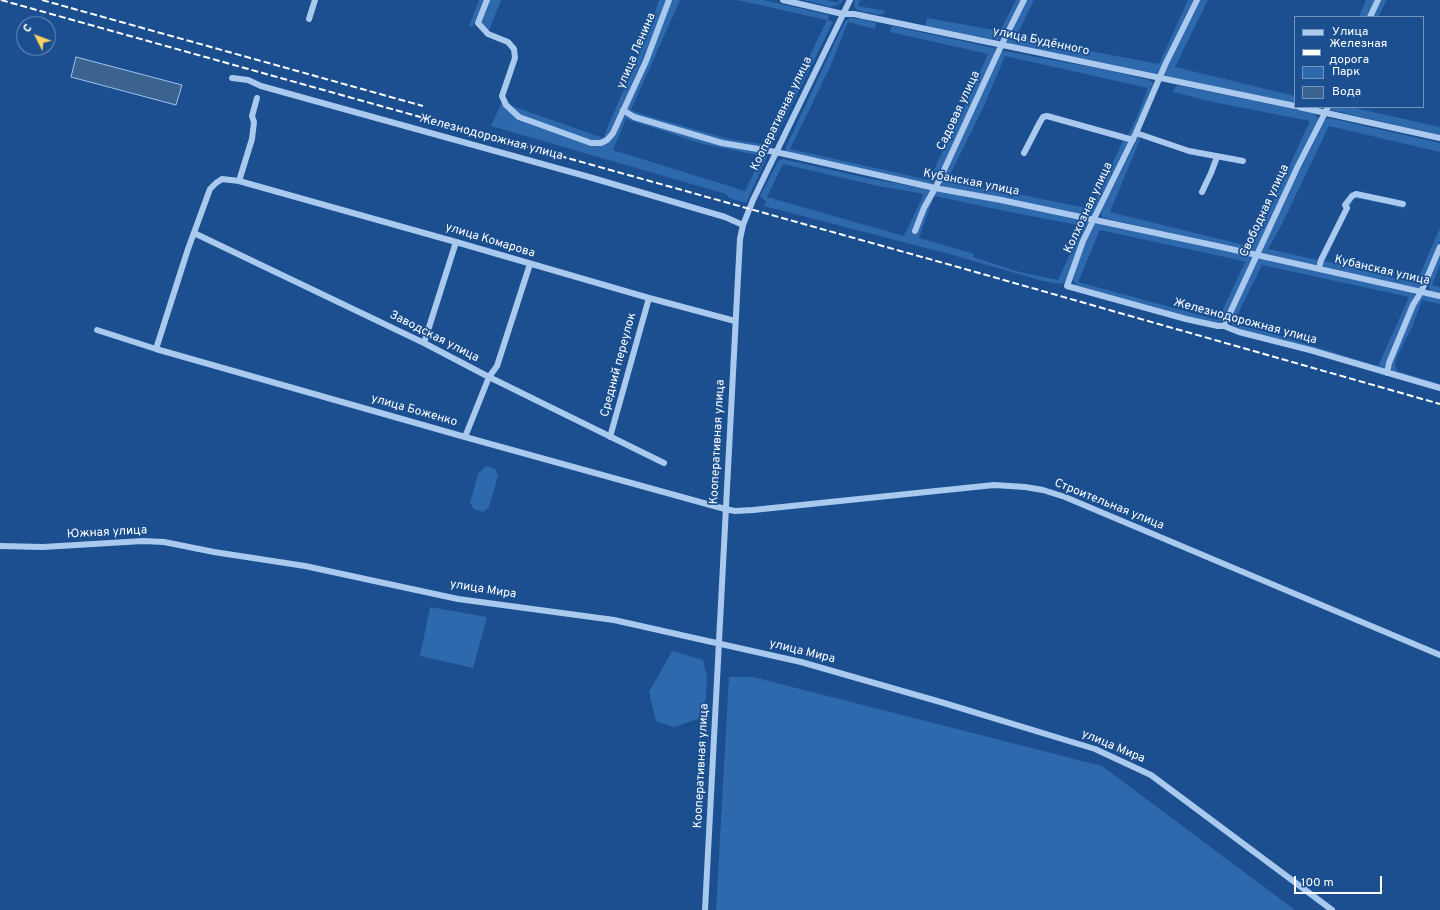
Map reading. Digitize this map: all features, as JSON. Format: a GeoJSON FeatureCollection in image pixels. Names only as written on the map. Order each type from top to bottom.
{"type":"FeatureCollection","features":[{"type":"Feature","properties":{"kind":"street"},"geometry":{"type":"LineString","coordinates":[[309,18],[315,0]]}},
{"type":"Feature","properties":{"kind":"street","name":"Железнодорожная улица"},"geometry":{"type":"LineString","coordinates":[[487,0],[478,23],[488,34],[508,42],[514,49],[515,58],[502,96],[506,105],[519,117],[592,143],[601,143],[607,140],[613,133],[623,110]]}},
{"type":"Feature","properties":{"kind":"street","name":"улица Ленина"},"geometry":{"type":"LineString","coordinates":[[623,110],[646,61],[669,0]]}},
{"type":"Feature","properties":{"kind":"street","name":"улица Будённого"},"geometry":{"type":"LineString","coordinates":[[783,0],[843,14],[854,14],[1001,46],[1294,106]]}},
{"type":"Feature","properties":{"kind":"street","name":"Кооперативная улица"},"geometry":{"type":"LineString","coordinates":[[705,910],[740,239],[743,225],[753,200],[850,0]]}},
{"type":"Feature","properties":{"kind":"street","name":"Садовая улица"},"geometry":{"type":"LineString","coordinates":[[915,232],[924,208],[935,188],[1024,0]]}},
{"type":"Feature","properties":{"kind":"street","name":"Колхозная улица"},"geometry":{"type":"LineString","coordinates":[[1067,286],[1083,242],[1133,140],[1160,78],[1197,0]]}},
{"type":"Feature","properties":{"kind":"street"},"geometry":{"type":"LineString","coordinates":[[1370,16],[1378,0]]}},
{"type":"Feature","properties":{"kind":"street","name":"Железнодорожная улица"},"geometry":{"type":"LineString","coordinates":[[232,78],[248,80],[261,86],[589,177],[725,217],[743,225]]}},
{"type":"Feature","properties":{"kind":"street"},"geometry":{"type":"LineString","coordinates":[[239,181],[252,139],[254,122],[252,116],[257,98]]}},
{"type":"Feature","properties":{"kind":"street"},"geometry":{"type":"LineString","coordinates":[[1308,108],[1327,110],[1440,138]]}},
{"type":"Feature","properties":{"kind":"street","name":"Кубанская улица"},"geometry":{"type":"LineString","coordinates":[[623,110],[634,117],[722,143],[776,152],[935,188],[1001,200],[1318,268],[1440,296]]}},
{"type":"Feature","properties":{"kind":"street","name":"Свободная улица"},"geometry":{"type":"LineString","coordinates":[[1224,326],[1298,166],[1327,110]]}},
{"type":"Feature","properties":{"kind":"street"},"geometry":{"type":"LineString","coordinates":[[1024,153],[1040,122],[1047,116],[1133,140]]}},
{"type":"Feature","properties":{"kind":"street"},"geometry":{"type":"LineString","coordinates":[[1136,133],[1189,151],[1243,161]]}},
{"type":"Feature","properties":{"kind":"street"},"geometry":{"type":"LineString","coordinates":[[1202,192],[1217,157]]}},
{"type":"Feature","properties":{"kind":"street","name":"улица Комарова"},"geometry":{"type":"LineString","coordinates":[[194,233],[210,189],[222,179],[239,181],[649,298],[735,321]]}},
{"type":"Feature","properties":{"kind":"street","name":"Кубанская улица"},"geometry":{"type":"LineString","coordinates":[[1318,268],[1347,208],[1345,205],[1352,196],[1356,194],[1403,204]]}},
{"type":"Feature","properties":{"kind":"street"},"geometry":{"type":"LineString","coordinates":[[156,349],[194,233]]}},
{"type":"Feature","properties":{"kind":"street","name":"Заводская улица"},"geometry":{"type":"LineString","coordinates":[[194,233],[424,343],[489,377],[664,463]]}},
{"type":"Feature","properties":{"kind":"street"},"geometry":{"type":"LineString","coordinates":[[424,343],[456,242]]}},
{"type":"Feature","properties":{"kind":"street"},"geometry":{"type":"LineString","coordinates":[[1387,373],[1389,363],[1413,305],[1421,292],[1440,246]]}},
{"type":"Feature","properties":{"kind":"street"},"geometry":{"type":"LineString","coordinates":[[465,437],[489,377],[497,366],[530,264]]}},
{"type":"Feature","properties":{"kind":"street","name":"Железнодорожная улица"},"geometry":{"type":"LineString","coordinates":[[1067,286],[1186,319],[1224,326],[1239,332],[1310,350],[1440,388]]}},
{"type":"Feature","properties":{"kind":"street","name":"Средний переулок"},"geometry":{"type":"LineString","coordinates":[[610,437],[649,298]]}},
{"type":"Feature","properties":{"kind":"street","name":"улица Боженко"},"geometry":{"type":"LineString","coordinates":[[97,330],[156,349],[725,509]]}},
{"type":"Feature","properties":{"kind":"street","name":"Строительная улица"},"geometry":{"type":"LineString","coordinates":[[725,509],[735,511],[753,510],[988,486],[1025,487],[1043,490],[1065,497],[1440,654]]}},
{"type":"Feature","properties":{"kind":"street","name":"Южная улица"},"geometry":{"type":"LineString","coordinates":[[0,546],[43,546],[143,541],[164,542],[214,552]]}},
{"type":"Feature","properties":{"kind":"street","name":"улица Мира"},"geometry":{"type":"LineString","coordinates":[[214,552],[305,566],[458,599],[614,620],[718,643],[801,662],[944,703],[1095,749],[1151,775],[1332,910]]}},
{"type":"Feature","properties":{"kind":"green space"},"geometry":{"type":"Polygon","coordinates":[[[479,0],[485,0],[479,16],[472,27],[469,26],[479,0]]]}},
{"type":"Feature","properties":{"kind":"green space"},"geometry":{"type":"Polygon","coordinates":[[[490,0],[501,0],[488,33],[481,25],[490,0]]]}},
{"type":"Feature","properties":{"kind":"green space"},"geometry":{"type":"Polygon","coordinates":[[[659,0],[668,0],[613,128],[603,140],[588,140],[517,114],[509,106],[505,98],[512,106],[603,138],[650,28],[659,0]]]}},
{"type":"Feature","properties":{"kind":"green space"},"geometry":{"type":"Polygon","coordinates":[[[672,0],[680,0],[631,110],[729,139],[767,145],[827,20],[737,0],[764,0],[829,15],[828,20],[833,22],[771,147],[765,148],[733,144],[634,115],[628,111],[627,105],[653,49],[672,0]]]}},
{"type":"Feature","properties":{"kind":"green space"},"geometry":{"type":"Polygon","coordinates":[[[803,0],[826,0],[838,3],[839,0],[843,0],[839,4],[831,7],[803,0]]]}},
{"type":"Feature","properties":{"kind":"green space"},"geometry":{"type":"Polygon","coordinates":[[[855,0],[860,0],[858,6],[886,11],[881,15],[859,11],[854,5],[855,0]]]}},
{"type":"Feature","properties":{"kind":"green space"},"geometry":{"type":"Polygon","coordinates":[[[1016,0],[1022,0],[1001,39],[997,40],[925,26],[927,18],[1000,31],[1016,0]]]}},
{"type":"Feature","properties":{"kind":"green space"},"geometry":{"type":"Polygon","coordinates":[[[1026,0],[1034,0],[1016,37],[1159,64],[1188,0],[1193,0],[1158,74],[1010,44],[1007,42],[1008,37],[1026,0]]]}},
{"type":"Feature","properties":{"kind":"green space"},"geometry":{"type":"Polygon","coordinates":[[[1200,0],[1208,0],[1175,67],[1294,96],[1294,103],[1166,76],[1164,74],[1200,0]]]}},
{"type":"Feature","properties":{"kind":"green space"},"geometry":{"type":"Polygon","coordinates":[[[1366,0],[1375,0],[1367,16],[1359,16],[1366,0]]]}},
{"type":"Feature","properties":{"kind":"green space"},"geometry":{"type":"Polygon","coordinates":[[[1381,0],[1387,0],[1379,16],[1373,16],[1381,0]]]}},
{"type":"Feature","properties":{"kind":"green space"},"geometry":{"type":"Polygon","coordinates":[[[850,18],[862,19],[876,23],[875,29],[848,22],[830,67],[790,149],[929,180],[988,54],[890,32],[892,26],[995,49],[994,55],[961,130],[936,181],[932,184],[786,153],[785,149],[845,21],[850,18]]]}},
{"type":"Feature","properties":{"kind":"green space"},"geometry":{"type":"Polygon","coordinates":[[[1005,51],[1111,71],[1149,80],[1153,83],[1133,135],[1096,214],[1092,216],[944,187],[941,185],[941,182],[1000,52],[1005,51]],[[1005,56],[984,106],[947,181],[1091,209],[1123,141],[1128,135],[1137,117],[1148,88],[1005,56]]]}},
{"type":"Feature","properties":{"kind":"green space"},"geometry":{"type":"Polygon","coordinates":[[[1176,86],[1314,113],[1319,119],[1256,252],[1103,218],[1101,215],[1102,209],[1139,136],[1141,137],[1110,212],[1252,247],[1310,121],[1213,102],[1173,92],[1176,86]]]}},
{"type":"Feature","properties":{"kind":"green space"},"geometry":{"type":"Polygon","coordinates":[[[502,102],[516,117],[532,125],[594,146],[604,145],[610,141],[626,115],[768,155],[746,203],[729,198],[726,194],[491,126],[502,102]],[[626,119],[613,150],[745,191],[762,156],[703,144],[626,119]]]}},
{"type":"Feature","properties":{"kind":"green space"},"geometry":{"type":"Polygon","coordinates":[[[1332,108],[1355,108],[1440,127],[1440,135],[1331,110],[1332,108]]]}},
{"type":"Feature","properties":{"kind":"green space"},"geometry":{"type":"Polygon","coordinates":[[[1329,118],[1440,143],[1440,152],[1329,126],[1281,226],[1268,249],[1318,260],[1317,263],[1315,265],[1309,264],[1261,253],[1325,120],[1329,118]]]}},
{"type":"Feature","properties":{"kind":"green space"},"geometry":{"type":"Polygon","coordinates":[[[783,159],[867,178],[992,201],[1087,221],[1089,223],[1066,282],[1061,284],[1043,281],[949,254],[764,206],[766,201],[760,196],[778,161],[783,159]],[[783,164],[767,197],[904,236],[924,194],[878,186],[783,164]],[[934,196],[919,238],[974,254],[973,257],[1016,271],[1058,280],[1083,226],[1015,213],[934,196]]]}},
{"type":"Feature","properties":{"kind":"green space"},"geometry":{"type":"Polygon","coordinates":[[[1358,196],[1406,209],[1354,198],[1325,261],[1416,283],[1440,228],[1440,241],[1420,288],[1417,289],[1321,266],[1351,200],[1354,197],[1358,196]]]}},
{"type":"Feature","properties":{"kind":"green space"},"geometry":{"type":"Polygon","coordinates":[[[1096,223],[1254,257],[1223,323],[1217,324],[1076,285],[1073,280],[1073,273],[1093,225],[1096,223]],[[1100,230],[1078,282],[1218,320],[1245,262],[1100,230]]]}},
{"type":"Feature","properties":{"kind":"green space"},"geometry":{"type":"Polygon","coordinates":[[[1440,252],[1440,265],[1432,285],[1440,287],[1440,293],[1431,291],[1428,285],[1430,274],[1440,252]]]}},
{"type":"Feature","properties":{"kind":"green space"},"geometry":{"type":"Polygon","coordinates":[[[1258,258],[1412,293],[1415,295],[1414,301],[1385,369],[1237,329],[1230,322],[1230,318],[1258,258]],[[1262,265],[1233,324],[1270,333],[1378,366],[1409,297],[1262,265]]]}},
{"type":"Feature","properties":{"kind":"green space"},"geometry":{"type":"Polygon","coordinates":[[[1426,295],[1440,298],[1440,304],[1422,300],[1413,325],[1396,359],[1395,366],[1397,371],[1440,384],[1440,386],[1392,372],[1391,368],[1393,359],[1420,296],[1426,295]]]}},
{"type":"Feature","properties":{"kind":"green space"},"geometry":{"type":"Polygon","coordinates":[[[486,466],[495,469],[498,476],[489,507],[483,512],[474,509],[470,503],[478,474],[486,466]]]}},
{"type":"Feature","properties":{"kind":"green space"},"geometry":{"type":"Polygon","coordinates":[[[430,607],[487,617],[473,668],[420,656],[430,607]]]}},
{"type":"Feature","properties":{"kind":"green space"},"geometry":{"type":"Polygon","coordinates":[[[672,651],[703,660],[707,677],[706,699],[698,719],[674,727],[656,721],[649,692],[672,651]]]}},
{"type":"Feature","properties":{"kind":"green space"},"geometry":{"type":"Polygon","coordinates":[[[729,677],[753,677],[1102,766],[1295,910],[716,910],[729,677]]]}},
{"type":"Feature","properties":{"kind":"water"},"geometry":{"type":"Polygon","coordinates":[[[76,57],[182,85],[176,105],[71,77],[76,57]]]}},
{"type":"Feature","properties":{"kind":"railway"},"geometry":{"type":"LineString","coordinates":[[1,0],[965,269],[1440,404]]}},
{"type":"Feature","properties":{"kind":"railway"},"geometry":{"type":"LineString","coordinates":[[42,0],[423,106]]}}]}
